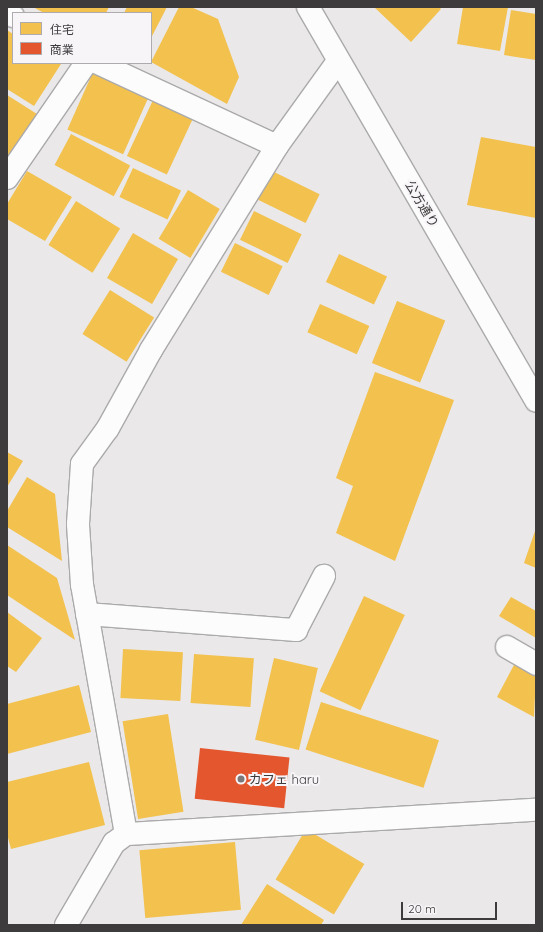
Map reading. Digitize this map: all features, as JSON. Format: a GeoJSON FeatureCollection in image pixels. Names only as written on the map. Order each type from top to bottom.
{"type":"FeatureCollection","features":[{"type":"Feature","properties":{"kind":"street","name":"公方通り"},"geometry":{"type":"LineString","coordinates":[[308,7],[338,62],[536,401]]}},
{"type":"Feature","properties":{"kind":"street"},"geometry":{"type":"LineString","coordinates":[[126,834],[87,614],[78,524],[82,464],[108,428],[151,350],[277,146],[338,62]]}},
{"type":"Feature","properties":{"kind":"street"},"geometry":{"type":"LineString","coordinates":[[7,178],[85,64]]}},
{"type":"Feature","properties":{"kind":"street"},"geometry":{"type":"LineString","coordinates":[[100,64],[277,146]]}},
{"type":"Feature","properties":{"kind":"street"},"geometry":{"type":"LineString","coordinates":[[87,614],[296,630],[324,576]]}},
{"type":"Feature","properties":{"kind":"street"},"geometry":{"type":"LineString","coordinates":[[507,647],[536,664]]}},
{"type":"Feature","properties":{"kind":"street"},"geometry":{"type":"LineString","coordinates":[[66,925],[114,843],[126,834],[536,810]]}},
{"type":"Feature","properties":{"kind":"building: 住宅"},"geometry":{"type":"Polygon","coordinates":[[[33,7],[109,7],[106,12],[42,12],[33,7]]]}},
{"type":"Feature","properties":{"kind":"building: 住宅"},"geometry":{"type":"Polygon","coordinates":[[[127,7],[167,7],[152,36],[152,12],[124,12],[127,7]]]}},
{"type":"Feature","properties":{"kind":"building: 住宅"},"geometry":{"type":"Polygon","coordinates":[[[179,7],[191,7],[218,19],[239,77],[227,104],[152,63],[179,7]]]}},
{"type":"Feature","properties":{"kind":"building: 住宅"},"geometry":{"type":"Polygon","coordinates":[[[374,7],[439,7],[441,9],[411,42],[374,7]]]}},
{"type":"Feature","properties":{"kind":"building: 住宅"},"geometry":{"type":"Polygon","coordinates":[[[463,7],[508,7],[500,51],[457,44],[463,7]]]}},
{"type":"Feature","properties":{"kind":"building: 住宅"},"geometry":{"type":"Polygon","coordinates":[[[511,10],[536,14],[536,60],[504,55],[511,10]]]}},
{"type":"Feature","properties":{"kind":"building: 住宅"},"geometry":{"type":"Polygon","coordinates":[[[7,30],[12,33],[12,64],[61,64],[34,106],[7,89],[7,30]]]}},
{"type":"Feature","properties":{"kind":"building: 住宅"},"geometry":{"type":"Polygon","coordinates":[[[93,72],[149,97],[123,154],[67,130],[93,72]]]}},
{"type":"Feature","properties":{"kind":"building: 住宅"},"geometry":{"type":"Polygon","coordinates":[[[7,95],[37,114],[10,156],[7,154],[7,95]]]}},
{"type":"Feature","properties":{"kind":"building: 住宅"},"geometry":{"type":"Polygon","coordinates":[[[154,98],[194,117],[167,175],[127,156],[154,98]]]}},
{"type":"Feature","properties":{"kind":"building: 住宅"},"geometry":{"type":"Polygon","coordinates":[[[71,134],[130,165],[114,196],[55,165],[71,134]]]}},
{"type":"Feature","properties":{"kind":"building: 住宅"},"geometry":{"type":"Polygon","coordinates":[[[481,137],[536,147],[536,218],[467,205],[481,137]]]}},
{"type":"Feature","properties":{"kind":"building: 住宅"},"geometry":{"type":"Polygon","coordinates":[[[133,168],[181,190],[168,219],[119,197],[133,168]]]}},
{"type":"Feature","properties":{"kind":"building: 住宅"},"geometry":{"type":"Polygon","coordinates":[[[27,171],[72,197],[45,241],[7,219],[7,204],[27,171]]]}},
{"type":"Feature","properties":{"kind":"building: 住宅"},"geometry":{"type":"Polygon","coordinates":[[[272,171],[320,194],[306,223],[258,200],[272,171]]]}},
{"type":"Feature","properties":{"kind":"building: 住宅"},"geometry":{"type":"Polygon","coordinates":[[[188,190],[220,209],[190,258],[159,239],[188,190]]]}},
{"type":"Feature","properties":{"kind":"building: 住宅"},"geometry":{"type":"Polygon","coordinates":[[[76,201],[120,229],[93,273],[48,245],[76,201]]]}},
{"type":"Feature","properties":{"kind":"building: 住宅"},"geometry":{"type":"Polygon","coordinates":[[[254,211],[302,234],[288,263],[240,240],[254,211]]]}},
{"type":"Feature","properties":{"kind":"building: 住宅"},"geometry":{"type":"Polygon","coordinates":[[[133,233],[178,259],[152,304],[107,278],[133,233]]]}},
{"type":"Feature","properties":{"kind":"building: 住宅"},"geometry":{"type":"Polygon","coordinates":[[[235,243],[283,266],[269,295],[221,272],[235,243]]]}},
{"type":"Feature","properties":{"kind":"building: 住宅"},"geometry":{"type":"Polygon","coordinates":[[[339,254],[387,276],[374,304],[326,282],[339,254]]]}},
{"type":"Feature","properties":{"kind":"building: 住宅"},"geometry":{"type":"Polygon","coordinates":[[[110,290],[154,318],[127,362],[82,334],[110,290]]]}},
{"type":"Feature","properties":{"kind":"building: 住宅"},"geometry":{"type":"Polygon","coordinates":[[[397,301],[445,320],[420,383],[372,363],[397,301]]]}},
{"type":"Feature","properties":{"kind":"building: 住宅"},"geometry":{"type":"Polygon","coordinates":[[[320,304],[369,326],[357,354],[307,332],[320,304]]]}},
{"type":"Feature","properties":{"kind":"building: 住宅"},"geometry":{"type":"Polygon","coordinates":[[[375,372],[454,400],[395,561],[336,533],[353,486],[336,478],[375,372]]]}},
{"type":"Feature","properties":{"kind":"building: 住宅"},"geometry":{"type":"Polygon","coordinates":[[[7,452],[23,461],[7,487],[7,452]]]}},
{"type":"Feature","properties":{"kind":"building: 住宅"},"geometry":{"type":"Polygon","coordinates":[[[27,477],[55,494],[62,561],[7,527],[7,511],[27,477]]]}},
{"type":"Feature","properties":{"kind":"building: 住宅"},"geometry":{"type":"Polygon","coordinates":[[[536,528],[536,568],[524,563],[536,528]]]}},
{"type":"Feature","properties":{"kind":"building: 住宅"},"geometry":{"type":"Polygon","coordinates":[[[7,545],[57,578],[75,640],[7,595],[7,545]]]}},
{"type":"Feature","properties":{"kind":"building: 住宅"},"geometry":{"type":"Polygon","coordinates":[[[364,596],[405,615],[360,710],[320,691],[364,596]]]}},
{"type":"Feature","properties":{"kind":"building: 住宅"},"geometry":{"type":"Polygon","coordinates":[[[511,597],[536,611],[536,638],[499,616],[511,597]]]}},
{"type":"Feature","properties":{"kind":"building: 住宅"},"geometry":{"type":"Polygon","coordinates":[[[7,612],[42,638],[16,672],[7,666],[7,612]]]}},
{"type":"Feature","properties":{"kind":"building: 住宅"},"geometry":{"type":"Polygon","coordinates":[[[123,649],[183,652],[180,701],[120,698],[123,649]]]}},
{"type":"Feature","properties":{"kind":"building: 住宅"},"geometry":{"type":"Polygon","coordinates":[[[194,654],[254,658],[250,707],[191,703],[194,654]]]}},
{"type":"Feature","properties":{"kind":"building: 住宅"},"geometry":{"type":"Polygon","coordinates":[[[274,658],[318,668],[299,750],[255,740],[274,658]]]}},
{"type":"Feature","properties":{"kind":"building: 住宅"},"geometry":{"type":"Polygon","coordinates":[[[515,663],[536,674],[534,717],[497,697],[515,663]]]}},
{"type":"Feature","properties":{"kind":"building: 住宅"},"geometry":{"type":"Polygon","coordinates":[[[79,685],[91,732],[7,754],[7,704],[79,685]]]}},
{"type":"Feature","properties":{"kind":"building: 住宅"},"geometry":{"type":"Polygon","coordinates":[[[321,702],[439,740],[423,788],[306,750],[321,702]]]}},
{"type":"Feature","properties":{"kind":"building: 住宅"},"geometry":{"type":"Polygon","coordinates":[[[168,714],[183,812],[138,819],[123,721],[168,714]]]}},
{"type":"Feature","properties":{"kind":"building: 住宅"},"geometry":{"type":"Polygon","coordinates":[[[89,762],[105,825],[11,849],[7,834],[7,782],[89,762]]]}},
{"type":"Feature","properties":{"kind":"building: 住宅"},"geometry":{"type":"Polygon","coordinates":[[[306,829],[364,864],[334,915],[276,880],[306,829]]]}},
{"type":"Feature","properties":{"kind":"building: 住宅"},"geometry":{"type":"Polygon","coordinates":[[[235,842],[241,910],[145,918],[139,850],[235,842]]]}},
{"type":"Feature","properties":{"kind":"building: 住宅"},"geometry":{"type":"Polygon","coordinates":[[[267,884],[324,920],[321,925],[241,925],[267,884]]]}},
{"type":"Feature","properties":{"kind":"building: 商業","name":"カフェ haru"},"geometry":{"type":"Polygon","coordinates":[[[200,748],[290,757],[284,808],[195,799],[200,748]]]}},
{"type":"Feature","properties":{"kind":"place","name":"カフェ haru"},"geometry":{"type":"Point","coordinates":[241,779]}}]}
